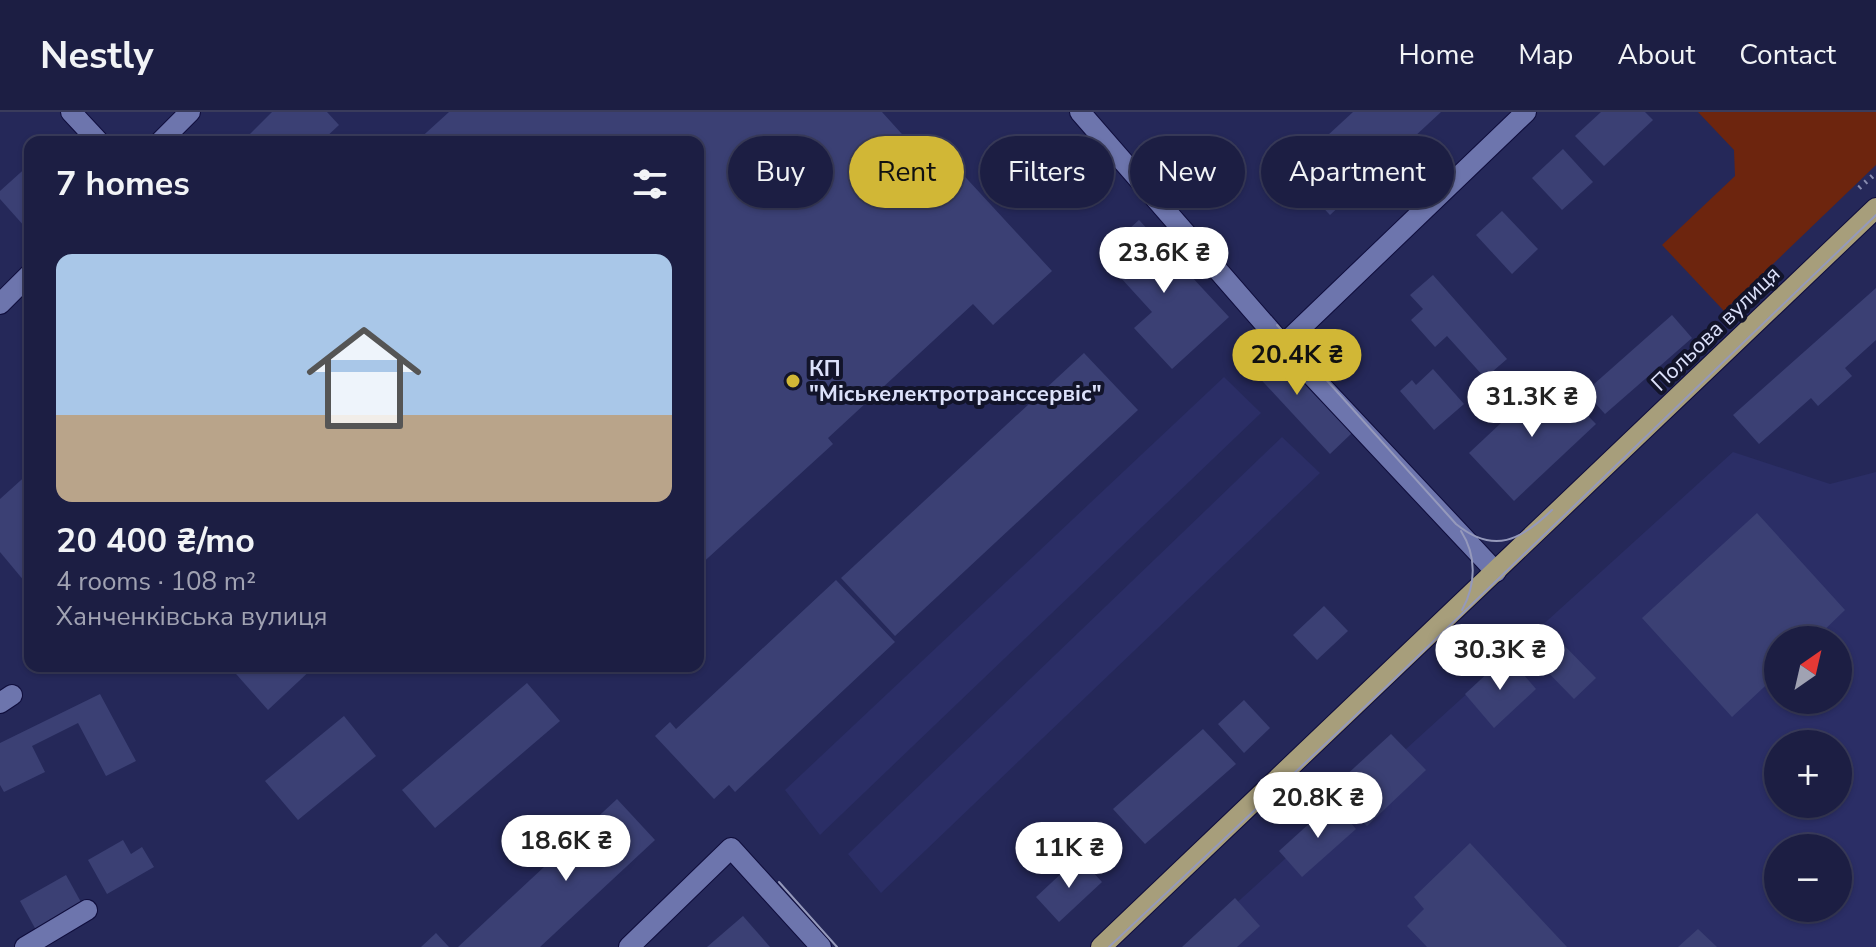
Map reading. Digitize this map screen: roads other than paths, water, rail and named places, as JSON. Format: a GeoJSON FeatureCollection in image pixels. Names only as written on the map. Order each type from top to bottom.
{"type":"FeatureCollection","features":[{"type":"Feature","properties":{"kind":"main road","name":"Польова вулиця"},"geometry":{"type":"LineString","coordinates":[[1101,947],[1876,208]]}},
{"type":"Feature","properties":{"kind":"street"},"geometry":{"type":"LineString","coordinates":[[71,112],[93,136]]}},
{"type":"Feature","properties":{"kind":"street"},"geometry":{"type":"LineString","coordinates":[[166,136],[190,112]]}},
{"type":"Feature","properties":{"kind":"street"},"geometry":{"type":"LineString","coordinates":[[1080,112],[1283,345],[1496,572]]}},
{"type":"Feature","properties":{"kind":"street"},"geometry":{"type":"LineString","coordinates":[[1283,345],[1526,112]]}},
{"type":"Feature","properties":{"kind":"street"},"geometry":{"type":"LineString","coordinates":[[0,304],[24,280]]}},
{"type":"Feature","properties":{"kind":"street"},"geometry":{"type":"LineString","coordinates":[[629,947],[731,848],[821,947]]}},
{"type":"Feature","properties":{"kind":"street"},"geometry":{"type":"LineString","coordinates":[[25,947],[87,910]]}},
{"type":"Feature","properties":{"kind":"tram line"},"geometry":{"type":"LineString","coordinates":[[1109,947],[1388,685],[1876,215]]}},
{"type":"Feature","properties":{"kind":"tram line"},"geometry":{"type":"LineString","coordinates":[[1277,325],[1456,524],[1470,534],[1495,541],[1507,540],[1529,529],[1552,510]]}},
{"type":"Feature","properties":{"kind":"tram line"},"geometry":{"type":"LineString","coordinates":[[1461,531],[1470,550],[1473,570],[1470,591],[1462,610]]}},
{"type":"Feature","properties":{"kind":"tram line"},"geometry":{"type":"LineString","coordinates":[[779,882],[837,947]]}},
{"type":"Feature","properties":{"kind":"place","name":"КП \"Міськелектротранссервіс\""},"geometry":{"type":"Point","coordinates":[793,381]}}]}
